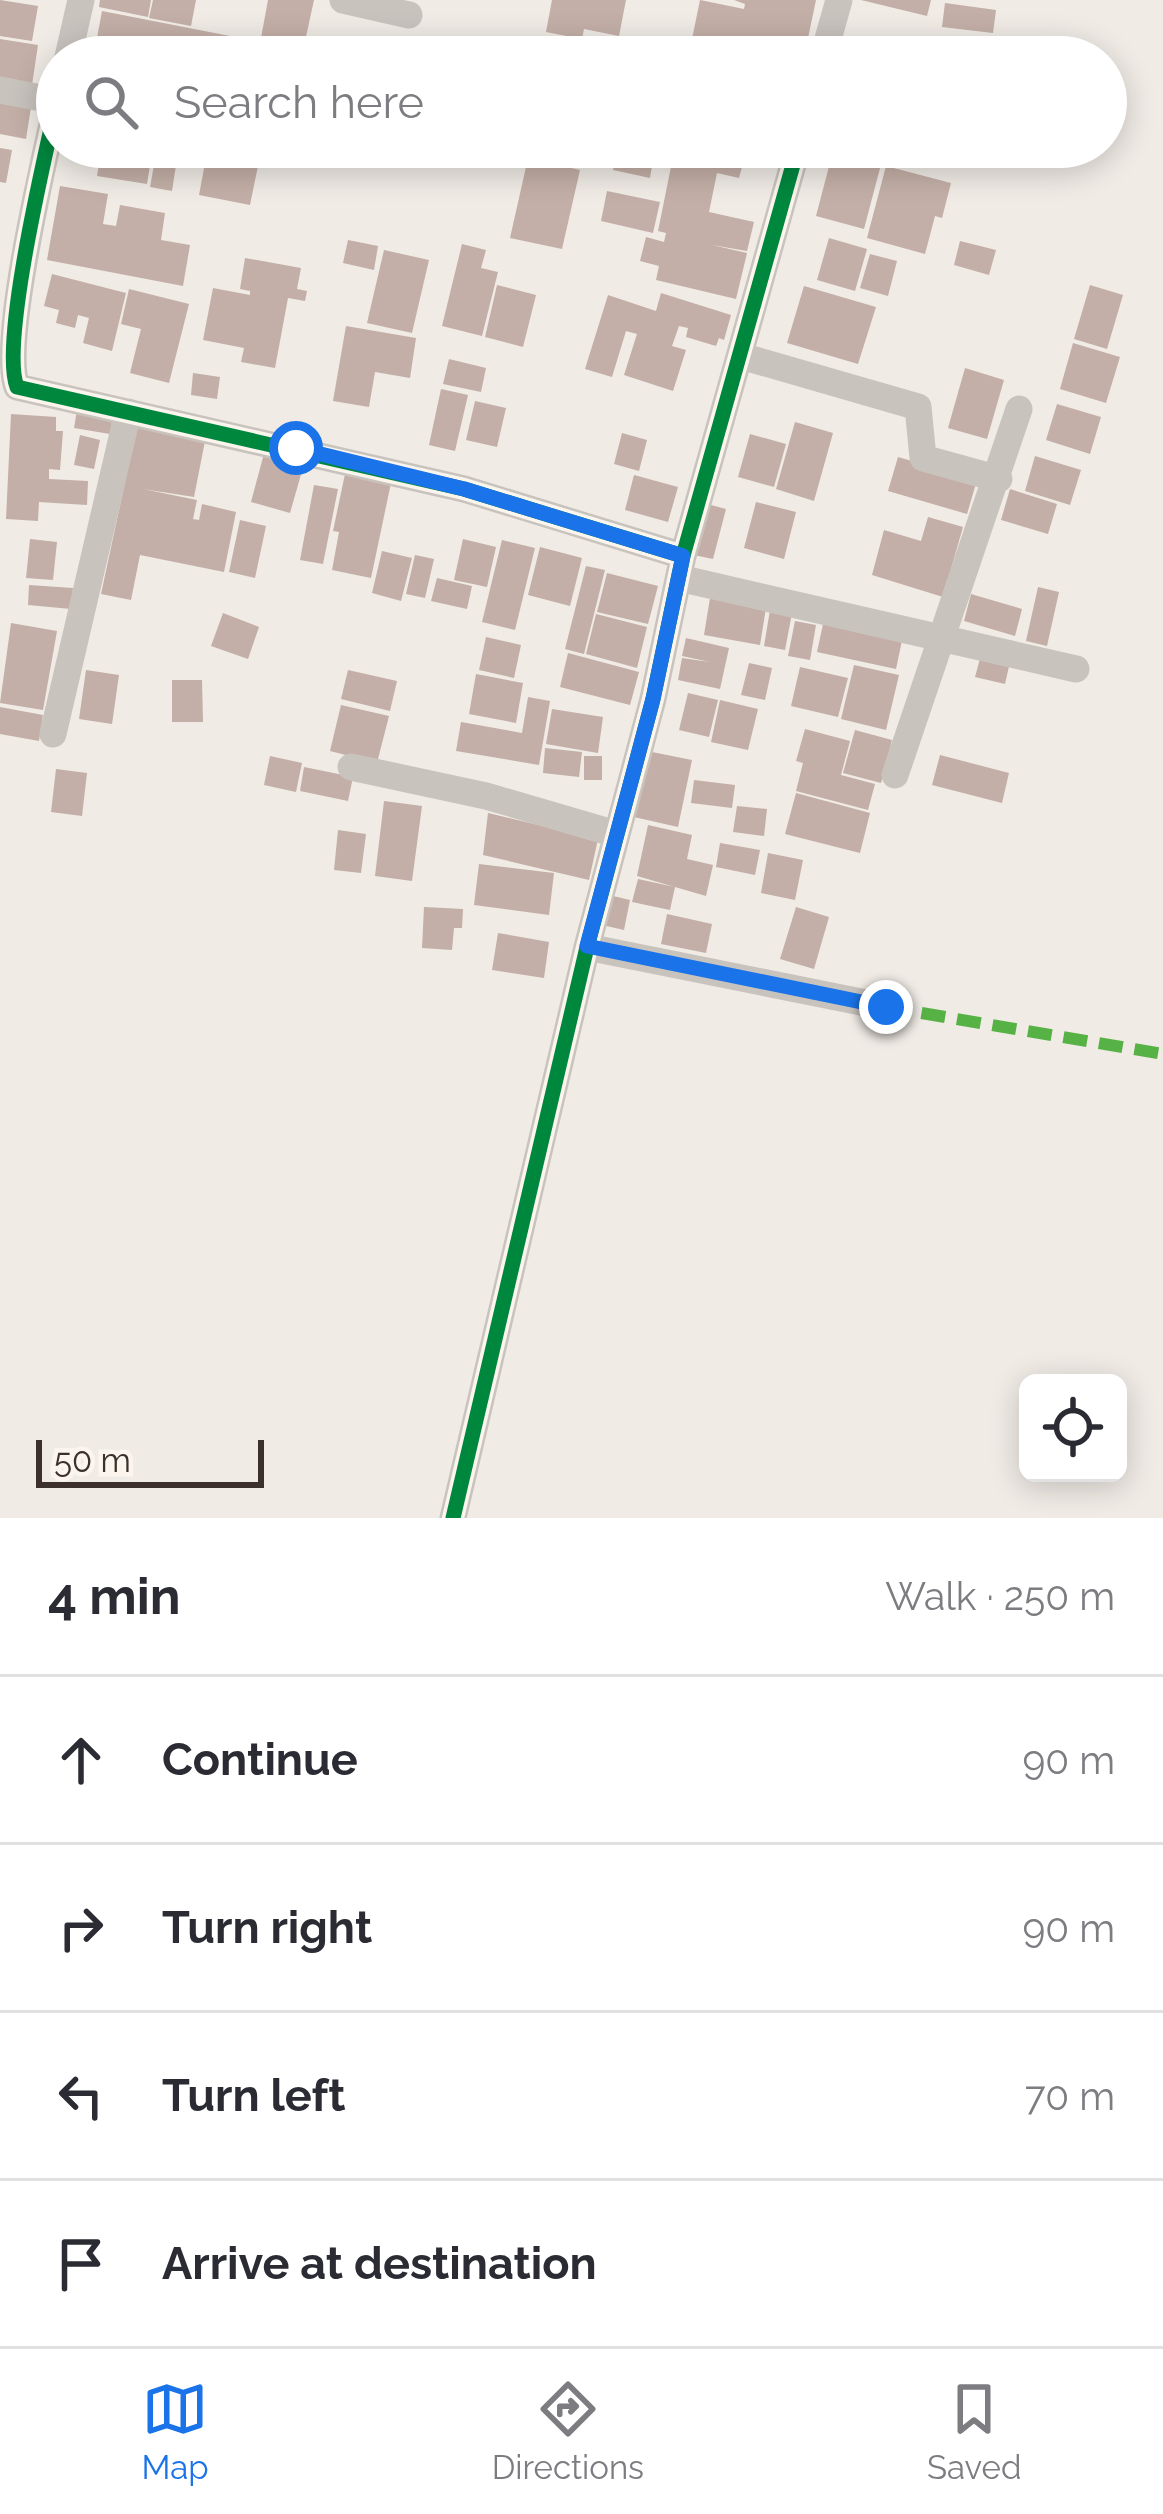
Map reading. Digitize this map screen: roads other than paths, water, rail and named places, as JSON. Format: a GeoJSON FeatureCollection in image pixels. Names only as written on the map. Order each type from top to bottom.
{"type":"FeatureCollection","features":[{"type":"Feature","properties":{"kind":"street"},"geometry":{"type":"LineString","coordinates":[[73,36],[81,0]]}},
{"type":"Feature","properties":{"kind":"street"},"geometry":{"type":"LineString","coordinates":[[344,0],[409,15]]}},
{"type":"Feature","properties":{"kind":"street"},"geometry":{"type":"LineString","coordinates":[[829,36],[839,0]]}},
{"type":"Feature","properties":{"kind":"street"},"geometry":{"type":"LineString","coordinates":[[0,90],[36,97]]}},
{"type":"Feature","properties":{"kind":"street"},"geometry":{"type":"LineString","coordinates":[[42,168],[6,354],[17,387],[464,489],[681,567],[1076,669]]}},
{"type":"Feature","properties":{"kind":"street"},"geometry":{"type":"LineString","coordinates":[[453,1518],[681,567],[792,168]]}},
{"type":"Feature","properties":{"kind":"street"},"geometry":{"type":"LineString","coordinates":[[741,356],[919,407],[922,458],[999,479]]}},
{"type":"Feature","properties":{"kind":"street"},"geometry":{"type":"LineString","coordinates":[[895,775],[1019,409]]}},
{"type":"Feature","properties":{"kind":"street"},"geometry":{"type":"LineString","coordinates":[[53,734],[128,412]]}},
{"type":"Feature","properties":{"kind":"street"},"geometry":{"type":"LineString","coordinates":[[351,767],[486,796],[616,834]]}},
{"type":"Feature","properties":{"kind":"street"},"geometry":{"type":"LineString","coordinates":[[587,946],[886,1007]]}}]}
